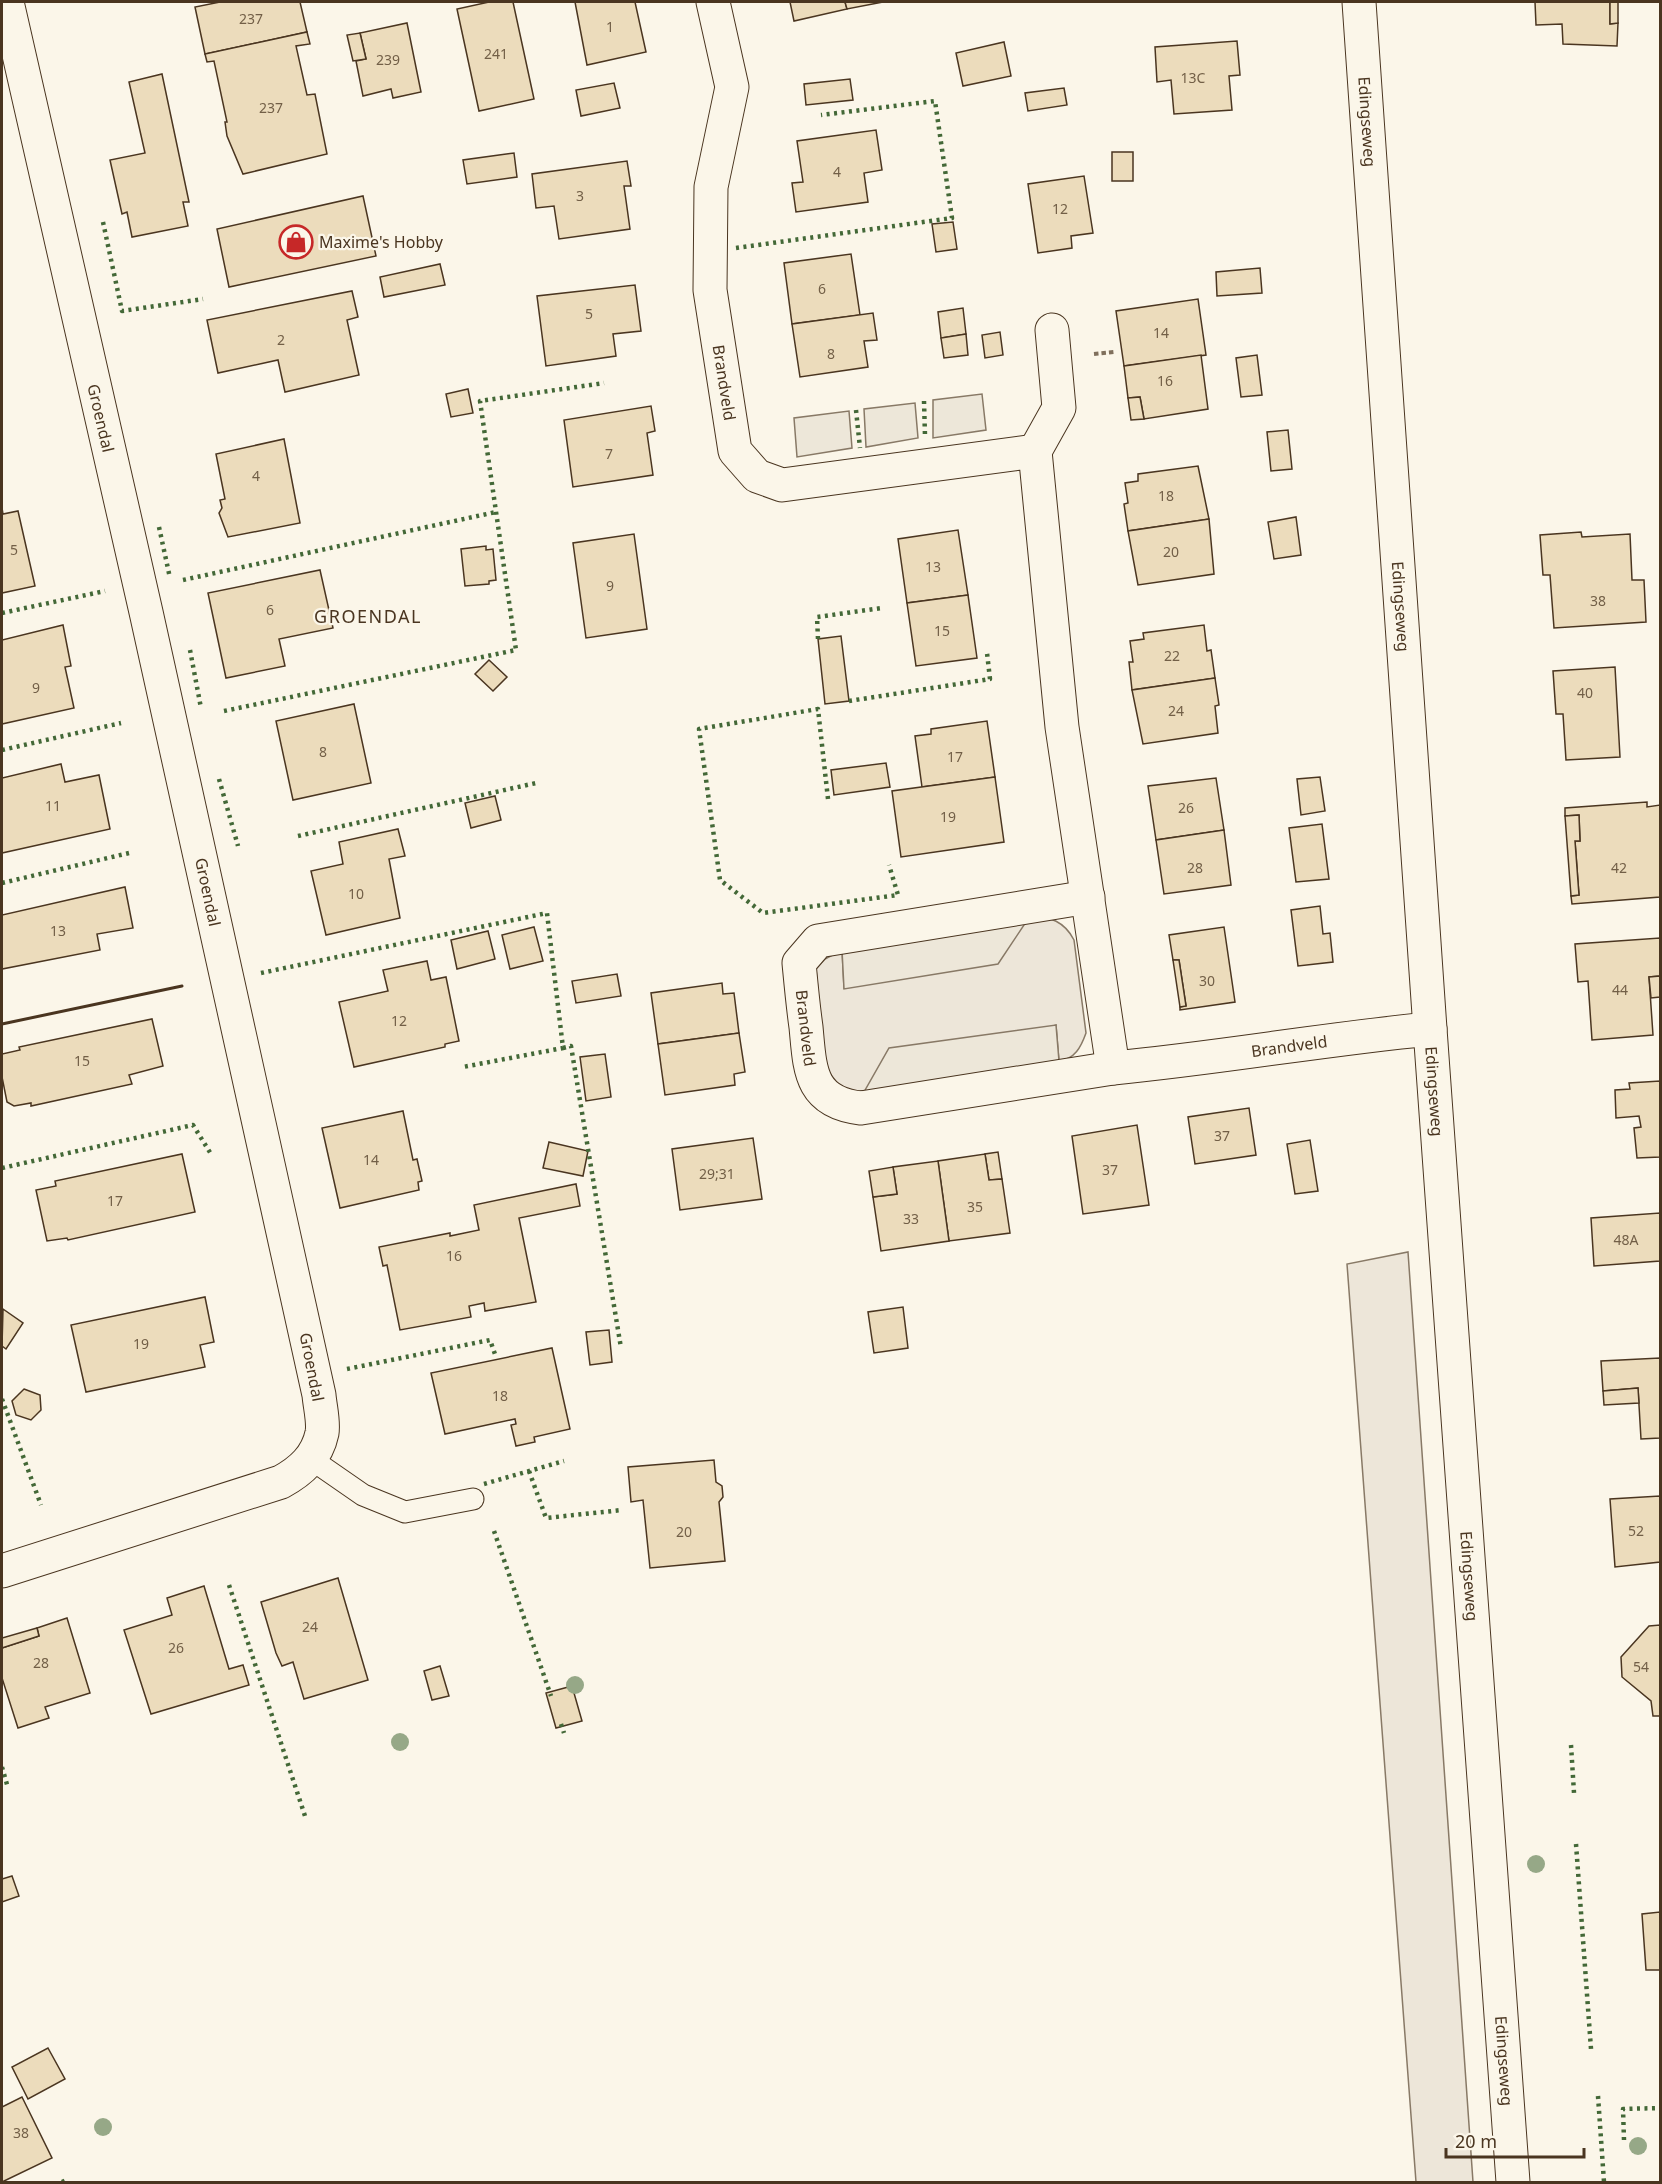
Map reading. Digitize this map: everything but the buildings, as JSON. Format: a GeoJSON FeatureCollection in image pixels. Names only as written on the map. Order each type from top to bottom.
{"type":"FeatureCollection","features":[{"type":"Feature","properties":{"kind":"street","name":"Groendal"},"geometry":{"type":"LineString","coordinates":[[2,1571],[281,1482],[299,1472],[311,1459],[322,1432],[319,1395],[146,612],[7,2]]}},
{"type":"Feature","properties":{"kind":"street","name":"Brandveld"},"geometry":{"type":"LineString","coordinates":[[713,2],[732,87],[711,186],[710,290],[735,451],[757,476],[782,485],[1035,451]]}},
{"type":"Feature","properties":{"kind":"street","name":"Edingseweg"},"geometry":{"type":"LineString","coordinates":[[1359,2],[1513,2182]]}},
{"type":"Feature","properties":{"kind":"street"},"geometry":{"type":"LineString","coordinates":[[1052,330],[1059,408],[1035,451],[1061,720],[1113,1068]]}},
{"type":"Feature","properties":{"kind":"street","name":"Brandveld"},"geometry":{"type":"LineString","coordinates":[[1088,897],[818,940],[799,963],[810,1070],[818,1088],[830,1099],[845,1106],[861,1108],[1113,1068],[1178,1062],[1362,1035],[1430,1029]]}},
{"type":"Feature","properties":{"kind":"lane"},"geometry":{"type":"LineString","coordinates":[[311,1459],[363,1495],[405,1512],[473,1499]]}},
{"type":"Feature","properties":{"kind":"shaded area"},"geometry":{"type":"Polygon","coordinates":[[[982,394],[986,430],[933,438],[933,400],[982,394]]]}},
{"type":"Feature","properties":{"kind":"shaded area"},"geometry":{"type":"Polygon","coordinates":[[[915,403],[918,438],[866,447],[864,409],[915,403]]]}},
{"type":"Feature","properties":{"kind":"shaded area"},"geometry":{"type":"Polygon","coordinates":[[[849,411],[852,448],[797,457],[794,418],[849,411]]]}},
{"type":"Feature","properties":{"kind":"shaded area"},"geometry":{"type":"Polygon","coordinates":[[[1030,916],[1056,921],[1074,940],[1086,1033],[1073,1055],[1059,1061],[1056,1025],[864,1092],[852,1092],[838,1084],[825,1067],[816,969],[825,959],[842,950],[844,988],[1030,916]]]}},
{"type":"Feature","properties":{"kind":"shaded area"},"geometry":{"type":"Polygon","coordinates":[[[1030,916],[998,964],[844,989],[842,950],[1030,916]]]}},
{"type":"Feature","properties":{"kind":"shaded area"},"geometry":{"type":"Polygon","coordinates":[[[1056,1025],[1059,1061],[864,1092],[889,1048],[1056,1025]]]}},
{"type":"Feature","properties":{"kind":"shaded area"},"geometry":{"type":"Polygon","coordinates":[[[1408,1252],[1473,2182],[1416,2182],[1347,1264],[1408,1252]]]}},
{"type":"Feature","properties":{"kind":"hedge"},"geometry":{"type":"LineString","coordinates":[[736,248],[952,218],[935,101],[821,115]]}},
{"type":"Feature","properties":{"kind":"hedge"},"geometry":{"type":"LineString","coordinates":[[103,222],[122,311],[203,299]]}},
{"type":"Feature","properties":{"kind":"hedge"},"geometry":{"type":"LineString","coordinates":[[224,711],[516,650],[480,401],[604,383]]}},
{"type":"Feature","properties":{"kind":"hedge"},"geometry":{"type":"LineString","coordinates":[[924,401],[925,436]]}},
{"type":"Feature","properties":{"kind":"hedge"},"geometry":{"type":"LineString","coordinates":[[856,410],[860,448]]}},
{"type":"Feature","properties":{"kind":"hedge"},"geometry":{"type":"LineString","coordinates":[[183,580],[496,512]]}},
{"type":"Feature","properties":{"kind":"hedge"},"geometry":{"type":"LineString","coordinates":[[159,527],[170,578]]}},
{"type":"Feature","properties":{"kind":"hedge"},"geometry":{"type":"LineString","coordinates":[[2,613],[105,591]]}},
{"type":"Feature","properties":{"kind":"hedge"},"geometry":{"type":"LineString","coordinates":[[818,639],[817,617],[882,608]]}},
{"type":"Feature","properties":{"kind":"hedge"},"geometry":{"type":"LineString","coordinates":[[190,650],[201,708]]}},
{"type":"Feature","properties":{"kind":"hedge"},"geometry":{"type":"LineString","coordinates":[[849,701],[990,679],[987,653]]}},
{"type":"Feature","properties":{"kind":"hedge"},"geometry":{"type":"LineString","coordinates":[[828,799],[818,709],[699,729],[720,880],[763,913],[898,895],[889,865]]}},
{"type":"Feature","properties":{"kind":"hedge"},"geometry":{"type":"LineString","coordinates":[[2,750],[121,723]]}},
{"type":"Feature","properties":{"kind":"hedge"},"geometry":{"type":"LineString","coordinates":[[219,779],[238,846]]}},
{"type":"Feature","properties":{"kind":"hedge"},"geometry":{"type":"LineString","coordinates":[[298,836],[536,783]]}},
{"type":"Feature","properties":{"kind":"hedge"},"geometry":{"type":"LineString","coordinates":[[2,883],[129,853]]}},
{"type":"Feature","properties":{"kind":"hedge"},"geometry":{"type":"LineString","coordinates":[[261,973],[547,913],[563,1048],[463,1067]]}},
{"type":"Feature","properties":{"kind":"hedge"},"geometry":{"type":"LineString","coordinates":[[563,1048],[571,1046],[621,1348]]}},
{"type":"Feature","properties":{"kind":"hedge"},"geometry":{"type":"LineString","coordinates":[[2,1168],[193,1125],[211,1154]]}},
{"type":"Feature","properties":{"kind":"hedge"},"geometry":{"type":"LineString","coordinates":[[347,1369],[490,1340],[496,1357]]}},
{"type":"Feature","properties":{"kind":"hedge"},"geometry":{"type":"LineString","coordinates":[[2,1399],[41,1505]]}},
{"type":"Feature","properties":{"kind":"hedge"},"geometry":{"type":"LineString","coordinates":[[484,1484],[564,1461]]}},
{"type":"Feature","properties":{"kind":"hedge"},"geometry":{"type":"LineString","coordinates":[[529,1471],[546,1518],[622,1510]]}},
{"type":"Feature","properties":{"kind":"hedge"},"geometry":{"type":"LineString","coordinates":[[494,1531],[551,1696]]}},
{"type":"Feature","properties":{"kind":"hedge"},"geometry":{"type":"LineString","coordinates":[[229,1585],[305,1816]]}},
{"type":"Feature","properties":{"kind":"hedge"},"geometry":{"type":"LineString","coordinates":[[561,1724],[564,1733]]}},
{"type":"Feature","properties":{"kind":"hedge"},"geometry":{"type":"LineString","coordinates":[[1571,1745],[1574,1793]]}},
{"type":"Feature","properties":{"kind":"hedge"},"geometry":{"type":"LineString","coordinates":[[2,1767],[8,1788]]}},
{"type":"Feature","properties":{"kind":"hedge"},"geometry":{"type":"LineString","coordinates":[[1576,1844],[1591,2049]]}},
{"type":"Feature","properties":{"kind":"hedge"},"geometry":{"type":"LineString","coordinates":[[1598,2096],[1604,2182]]}},
{"type":"Feature","properties":{"kind":"hedge"},"geometry":{"type":"LineString","coordinates":[[1624,2140],[1623,2109],[1660,2108]]}},
{"type":"Feature","properties":{"kind":"hedge"},"geometry":{"type":"LineString","coordinates":[[62,2182],[66,2180]]}},
{"type":"Feature","properties":{"kind":"wall"},"geometry":{"type":"LineString","coordinates":[[2,1024],[182,986]]}},
{"type":"Feature","properties":{"kind":"place","name":"Maxime's Hobby"},"geometry":{"type":"Point","coordinates":[296,242]}},
{"type":"Feature","properties":{"kind":"district","name":"GROENDAL"},"geometry":{"type":"Point","coordinates":[368,617]}}]}
